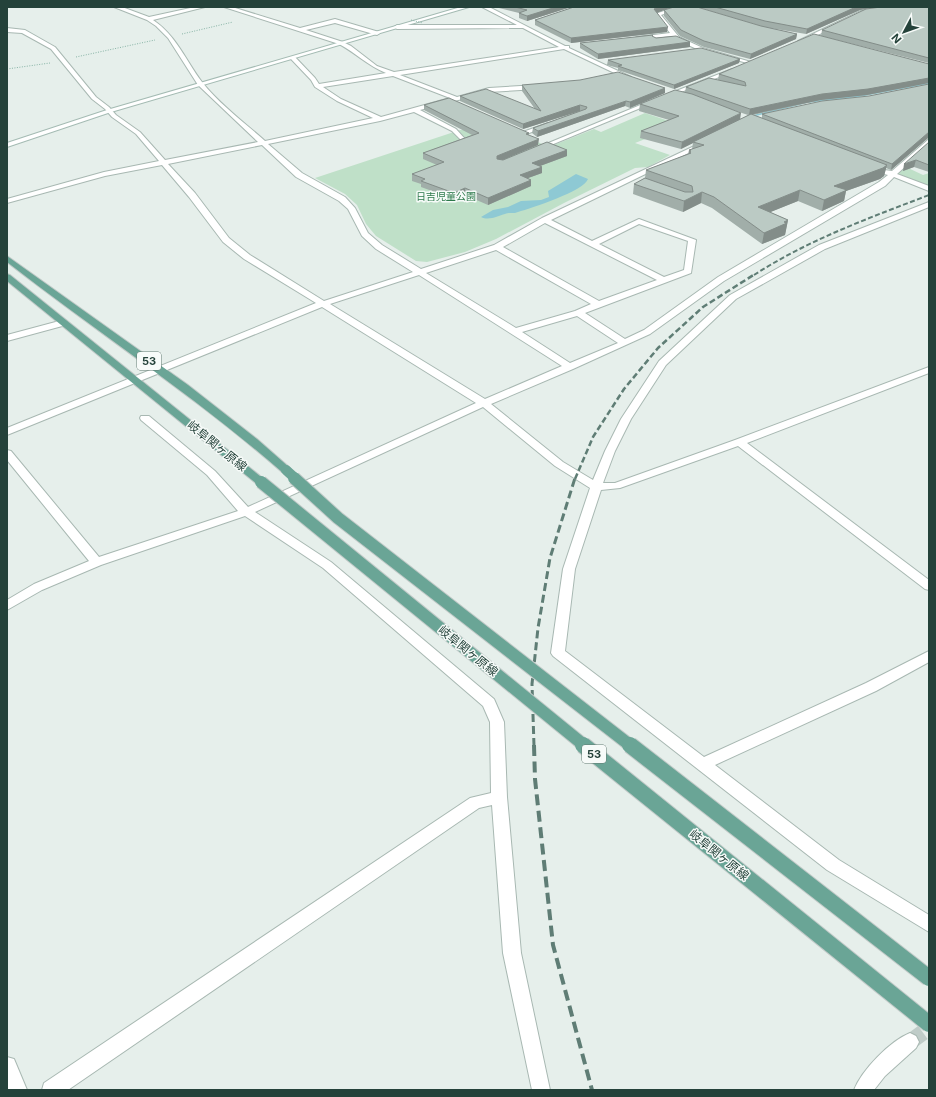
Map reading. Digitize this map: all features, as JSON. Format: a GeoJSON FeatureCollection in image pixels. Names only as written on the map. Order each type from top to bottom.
{"type":"FeatureCollection","features":[{"type":"Feature","properties":{"kind":"main road","name":"岐阜関ヶ原線"},"geometry":{"type":"LineString","coordinates":[[7,258],[98,326],[161,370],[261,448],[338,518],[929,978]]}},
{"type":"Feature","properties":{"kind":"main road","name":"岐阜関ヶ原線"},"geometry":{"type":"LineString","coordinates":[[7,277],[261,482],[682,826],[929,1024]]}},
{"type":"Feature","properties":{"kind":"street"},"geometry":{"type":"LineString","coordinates":[[117,7],[149,19],[158,25],[170,37],[200,84],[226,110],[299,175],[342,199],[351,208],[365,234],[379,247],[516,331],[570,367]]}},
{"type":"Feature","properties":{"kind":"street"},"geometry":{"type":"LineString","coordinates":[[149,19],[202,7]]}},
{"type":"Feature","properties":{"kind":"street"},"geometry":{"type":"LineString","coordinates":[[227,7],[341,43],[349,47],[375,67],[452,99],[463,107]]}},
{"type":"Feature","properties":{"kind":"street"},"geometry":{"type":"LineString","coordinates":[[7,145],[109,111],[466,7]]}},
{"type":"Feature","properties":{"kind":"street"},"geometry":{"type":"LineString","coordinates":[[485,7],[526,25],[595,64],[639,82]]}},
{"type":"Feature","properties":{"kind":"street"},"geometry":{"type":"LineString","coordinates":[[667,94],[674,93],[751,63],[701,49],[675,36],[658,14],[680,7]]}},
{"type":"Feature","properties":{"kind":"street"},"geometry":{"type":"LineString","coordinates":[[793,44],[863,12],[898,7]]}},
{"type":"Feature","properties":{"kind":"street"},"geometry":{"type":"LineString","coordinates":[[300,30],[335,21],[378,33]]}},
{"type":"Feature","properties":{"kind":"street"},"geometry":{"type":"LineString","coordinates":[[397,27],[526,25]]}},
{"type":"Feature","properties":{"kind":"street"},"geometry":{"type":"LineString","coordinates":[[7,30],[23,31],[53,48],[94,98],[138,133],[192,195],[226,240],[247,257],[484,403],[559,464],[596,487],[616,486],[739,442],[929,370]]}},
{"type":"Feature","properties":{"kind":"street"},"geometry":{"type":"LineString","coordinates":[[628,40],[675,36]]}},
{"type":"Feature","properties":{"kind":"street"},"geometry":{"type":"LineString","coordinates":[[799,37],[820,38]]}},
{"type":"Feature","properties":{"kind":"street"},"geometry":{"type":"LineString","coordinates":[[317,86],[579,45]]}},
{"type":"Feature","properties":{"kind":"street"},"geometry":{"type":"LineString","coordinates":[[686,51],[701,49]]}},
{"type":"Feature","properties":{"kind":"street"},"geometry":{"type":"LineString","coordinates":[[293,58],[313,79],[317,86],[339,100],[380,119]]}},
{"type":"Feature","properties":{"kind":"street"},"geometry":{"type":"LineString","coordinates":[[595,64],[610,61]]}},
{"type":"Feature","properties":{"kind":"street"},"geometry":{"type":"LineString","coordinates":[[610,76],[618,74]]}},
{"type":"Feature","properties":{"kind":"street"},"geometry":{"type":"LineString","coordinates":[[708,80],[722,84]]}},
{"type":"Feature","properties":{"kind":"street"},"geometry":{"type":"LineString","coordinates":[[7,201],[104,174],[380,119],[489,90],[545,86]]}},
{"type":"Feature","properties":{"kind":"street"},"geometry":{"type":"LineString","coordinates":[[674,93],[687,96]]}},
{"type":"Feature","properties":{"kind":"street"},"geometry":{"type":"LineString","coordinates":[[415,110],[454,130],[462,139]]}},
{"type":"Feature","properties":{"kind":"street"},"geometry":{"type":"LineString","coordinates":[[523,134],[552,123]]}},
{"type":"Feature","properties":{"kind":"street"},"geometry":{"type":"LineString","coordinates":[[513,129],[534,138]]}},
{"type":"Feature","properties":{"kind":"street"},"geometry":{"type":"LineString","coordinates":[[7,432],[322,304],[497,247],[545,220],[633,181],[712,139]]}},
{"type":"Feature","properties":{"kind":"street"},"geometry":{"type":"LineString","coordinates":[[7,606],[38,587],[97,562],[246,512],[484,403],[570,367],[647,332],[721,279],[882,184],[929,141]]}},
{"type":"Feature","properties":{"kind":"street"},"geometry":{"type":"LineString","coordinates":[[879,169],[929,189]]}},
{"type":"Feature","properties":{"kind":"street"},"geometry":{"type":"LineString","coordinates":[[929,204],[822,247],[733,297],[662,363],[626,419],[610,451],[596,487],[569,569],[558,653],[833,865],[929,924]]}},
{"type":"Feature","properties":{"kind":"street"},"geometry":{"type":"LineString","coordinates":[[545,220],[664,280]]}},
{"type":"Feature","properties":{"kind":"street"},"geometry":{"type":"LineString","coordinates":[[516,331],[578,313],[598,304],[688,271],[692,240],[639,221],[592,244]]}},
{"type":"Feature","properties":{"kind":"street"},"geometry":{"type":"LineString","coordinates":[[497,247],[598,304]]}},
{"type":"Feature","properties":{"kind":"street"},"geometry":{"type":"LineString","coordinates":[[578,313],[625,343]]}},
{"type":"Feature","properties":{"kind":"street"},"geometry":{"type":"LineString","coordinates":[[7,338],[63,323]]}},
{"type":"Feature","properties":{"kind":"street"},"geometry":{"type":"LineString","coordinates":[[146,418],[211,473],[246,512],[327,565],[489,703],[497,722],[499,797],[512,953],[541,1090]]}},
{"type":"Feature","properties":{"kind":"street"},"geometry":{"type":"LineString","coordinates":[[739,442],[929,586]]}},
{"type":"Feature","properties":{"kind":"street"},"geometry":{"type":"LineString","coordinates":[[7,453],[97,562]]}},
{"type":"Feature","properties":{"kind":"street"},"geometry":{"type":"LineString","coordinates":[[703,764],[871,687],[929,656]]}},
{"type":"Feature","properties":{"kind":"street"},"geometry":{"type":"LineString","coordinates":[[51,1090],[475,803],[499,797]]}},
{"type":"Feature","properties":{"kind":"street"},"geometry":{"type":"LineString","coordinates":[[863,1090],[878,1069],[910,1042]]}},
{"type":"Feature","properties":{"kind":"street"},"geometry":{"type":"LineString","coordinates":[[7,1066],[18,1090]]}},
{"type":"Feature","properties":{"kind":"lane"},"geometry":{"type":"LineString","coordinates":[[655,41],[675,36]]}},
{"type":"Feature","properties":{"kind":"lane"},"geometry":{"type":"LineString","coordinates":[[529,152],[659,99]]}},
{"type":"Feature","properties":{"kind":"path"},"geometry":{"type":"LineString","coordinates":[[7,70],[64,60],[170,37],[255,16]]}},
{"type":"Feature","properties":{"kind":"path"},"geometry":{"type":"LineString","coordinates":[[411,20],[423,23]]}},
{"type":"Feature","properties":{"kind":"green space","name":"日吉児童公園"},"geometry":{"type":"Polygon","coordinates":[[[645,113],[681,125],[635,143],[670,155],[648,167],[635,168],[496,239],[465,252],[427,262],[416,261],[376,236],[366,224],[357,205],[345,194],[315,178],[460,130],[471,130],[495,123],[549,147],[594,129],[601,132],[645,113]]]}},
{"type":"Feature","properties":{"kind":"green space"},"geometry":{"type":"Polygon","coordinates":[[[906,167],[923,175],[929,173],[929,187],[897,174],[906,167]]]}},
{"type":"Feature","properties":{"kind":"water"},"geometry":{"type":"Polygon","coordinates":[[[576,174],[588,179],[584,184],[568,194],[516,213],[507,213],[490,218],[481,217],[493,210],[508,207],[521,201],[541,200],[549,197],[548,191],[576,174]]]}},
{"type":"Feature","properties":{"kind":"building"},"geometry":{"type":"Polygon","coordinates":[[[515,7],[556,7],[527,16],[519,13],[527,10],[515,7]]]}},
{"type":"Feature","properties":{"kind":"building"},"geometry":{"type":"Polygon","coordinates":[[[574,7],[658,7],[654,9],[668,27],[571,38],[535,20],[574,7]]]}},
{"type":"Feature","properties":{"kind":"building"},"geometry":{"type":"Polygon","coordinates":[[[674,7],[697,7],[761,26],[797,34],[751,54],[704,41],[681,30],[664,10],[674,7]]]}},
{"type":"Feature","properties":{"kind":"building"},"geometry":{"type":"Polygon","coordinates":[[[715,7],[856,7],[807,29],[765,21],[715,7]]]}},
{"type":"Feature","properties":{"kind":"building"},"geometry":{"type":"Polygon","coordinates":[[[881,7],[929,7],[929,58],[822,30],[866,9],[881,7]]]}},
{"type":"Feature","properties":{"kind":"building"},"geometry":{"type":"Polygon","coordinates":[[[814,34],[929,64],[929,78],[868,89],[822,94],[750,109],[686,87],[709,78],[746,86],[745,82],[719,74],[814,34]]]}},
{"type":"Feature","properties":{"kind":"building"},"geometry":{"type":"Polygon","coordinates":[[[653,35],[652,36],[656,38],[676,36],[690,42],[598,54],[580,43],[653,35]]]}},
{"type":"Feature","properties":{"kind":"building"},"geometry":{"type":"Polygon","coordinates":[[[701,48],[740,59],[674,85],[618,66],[622,65],[608,60],[701,48]]]}},
{"type":"Feature","properties":{"kind":"building"},"geometry":{"type":"Polygon","coordinates":[[[618,72],[665,88],[630,102],[626,101],[538,131],[533,128],[586,109],[587,107],[580,105],[523,124],[460,96],[486,89],[541,111],[522,85],[580,80],[618,72]]]}},
{"type":"Feature","properties":{"kind":"building"},"geometry":{"type":"Polygon","coordinates":[[[929,84],[929,132],[892,164],[762,114],[822,101],[869,96],[929,84]]]}},
{"type":"Feature","properties":{"kind":"building"},"geometry":{"type":"Polygon","coordinates":[[[675,90],[692,94],[741,113],[682,142],[641,131],[679,116],[640,104],[675,90]]]}},
{"type":"Feature","properties":{"kind":"building"},"geometry":{"type":"Polygon","coordinates":[[[449,98],[529,133],[526,134],[539,139],[497,156],[497,159],[503,160],[547,142],[567,150],[532,163],[542,167],[520,175],[531,180],[488,198],[465,188],[454,193],[421,181],[425,179],[412,174],[444,162],[423,153],[479,133],[424,105],[449,98]]]}},
{"type":"Feature","properties":{"kind":"building"},"geometry":{"type":"Polygon","coordinates":[[[751,114],[887,165],[883,168],[834,186],[847,190],[824,200],[800,190],[758,207],[788,220],[784,222],[787,223],[764,233],[714,197],[702,192],[684,201],[634,184],[645,178],[685,192],[693,192],[692,186],[646,170],[691,153],[689,150],[704,145],[693,142],[751,114]]]}},
{"type":"Feature","properties":{"kind":"building"},"geometry":{"type":"Polygon","coordinates":[[[929,142],[929,165],[916,160],[904,164],[929,142]]]}},
{"type":"Feature","properties":{"kind":"waterway"},"geometry":{"type":"LineString","coordinates":[[752,116],[807,102],[859,96],[929,83]]}},
{"type":"Feature","properties":{"kind":"tunnel"},"geometry":{"type":"LineString","coordinates":[[910,1042],[929,1028]]}},
{"type":"Feature","properties":{"kind":"railway"},"geometry":{"type":"LineString","coordinates":[[754,275],[817,240],[929,195]]}},
{"type":"Feature","properties":{"kind":"railway"},"geometry":{"type":"LineString","coordinates":[[575,479],[593,437],[624,389],[658,348],[703,307],[755,274]]}},
{"type":"Feature","properties":{"kind":"railway"},"geometry":{"type":"LineString","coordinates":[[534,746],[532,684],[538,628],[550,558],[575,478]]}},
{"type":"Feature","properties":{"kind":"railway"},"geometry":{"type":"LineString","coordinates":[[534,745],[535,779],[553,945],[592,1090]]}}]}
